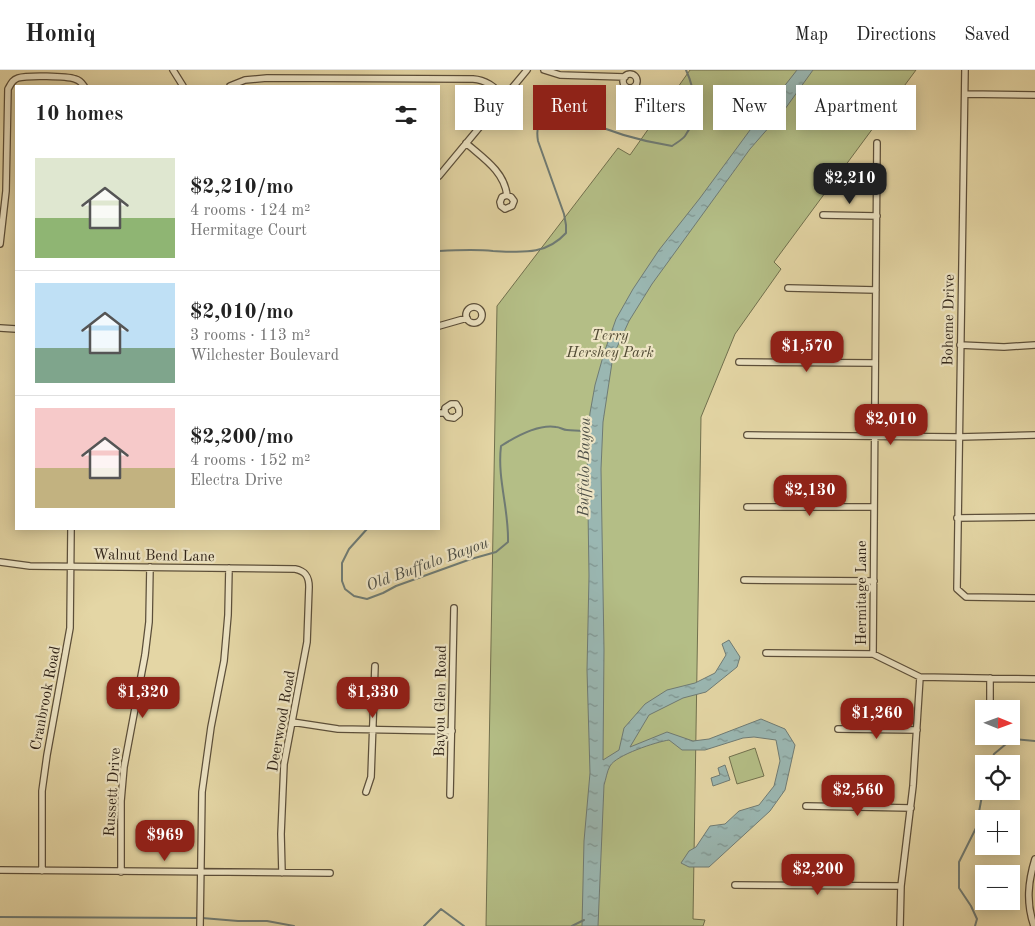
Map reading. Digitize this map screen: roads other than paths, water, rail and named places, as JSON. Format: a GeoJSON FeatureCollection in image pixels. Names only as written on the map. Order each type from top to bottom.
{"type":"FeatureCollection","features":[{"type":"Feature","properties":{"kind":"street"},"geometry":{"type":"LineString","coordinates":[[173,70],[183,85]]}},
{"type":"Feature","properties":{"kind":"street"},"geometry":{"type":"LineString","coordinates":[[515,85],[527,70]]}},
{"type":"Feature","properties":{"kind":"street"},"geometry":{"type":"LineString","coordinates":[[544,70],[560,75],[625,77]]}},
{"type":"Feature","properties":{"kind":"street","name":"Boheme Drive"},"geometry":{"type":"LineString","coordinates":[[965,70],[957,589],[966,597],[1035,598]]}},
{"type":"Feature","properties":{"kind":"street"},"geometry":{"type":"LineString","coordinates":[[0,244],[6,191],[8,89],[12,81],[26,77],[64,77],[73,78],[83,85]]}},
{"type":"Feature","properties":{"kind":"street"},"geometry":{"type":"LineString","coordinates":[[232,85],[245,80],[267,78],[473,79],[483,80],[492,85]]}},
{"type":"Feature","properties":{"kind":"street"},"geometry":{"type":"LineString","coordinates":[[965,94],[1035,95]]}},
{"type":"Feature","properties":{"kind":"street"},"geometry":{"type":"LineString","coordinates":[[440,175],[477,130]]}},
{"type":"Feature","properties":{"kind":"street"},"geometry":{"type":"LineString","coordinates":[[466,143],[493,166],[502,178],[507,195]]}},
{"type":"Feature","properties":{"kind":"street","name":"Hermitage Lane"},"geometry":{"type":"LineString","coordinates":[[873,654],[877,143]]}},
{"type":"Feature","properties":{"kind":"street"},"geometry":{"type":"LineString","coordinates":[[823,215],[876,216]]}},
{"type":"Feature","properties":{"kind":"street"},"geometry":{"type":"LineString","coordinates":[[788,288],[876,290]]}},
{"type":"Feature","properties":{"kind":"street"},"geometry":{"type":"LineString","coordinates":[[440,326],[467,318]]}},
{"type":"Feature","properties":{"kind":"street"},"geometry":{"type":"LineString","coordinates":[[0,328],[15,329]]}},
{"type":"Feature","properties":{"kind":"street"},"geometry":{"type":"LineString","coordinates":[[960,346],[1004,347],[1035,345]]}},
{"type":"Feature","properties":{"kind":"street"},"geometry":{"type":"LineString","coordinates":[[739,362],[875,363]]}},
{"type":"Feature","properties":{"kind":"street"},"geometry":{"type":"LineString","coordinates":[[747,435],[959,437],[1035,435]]}},
{"type":"Feature","properties":{"kind":"street"},"geometry":{"type":"LineString","coordinates":[[747,507],[874,507]]}},
{"type":"Feature","properties":{"kind":"street"},"geometry":{"type":"LineString","coordinates":[[957,518],[1035,518]]}},
{"type":"Feature","properties":{"kind":"street","name":"Cranbrook Road"},"geometry":{"type":"LineString","coordinates":[[42,871],[42,791],[69,636],[71,530]]}},
{"type":"Feature","properties":{"kind":"street","name":"Walnut Bend Lane"},"geometry":{"type":"LineString","coordinates":[[0,562],[30,566],[295,569],[301,570],[306,574]]}},
{"type":"Feature","properties":{"kind":"street","name":"Russett Drive"},"geometry":{"type":"LineString","coordinates":[[121,872],[121,801],[124,766],[145,655],[149,622],[150,567]]}},
{"type":"Feature","properties":{"kind":"street"},"geometry":{"type":"LineString","coordinates":[[200,926],[202,792],[206,753],[225,654],[229,568]]}},
{"type":"Feature","properties":{"kind":"street","name":"Deerwood Road"},"geometry":{"type":"LineString","coordinates":[[282,873],[282,789],[284,764],[307,642],[309,580],[306,574]]}},
{"type":"Feature","properties":{"kind":"street"},"geometry":{"type":"LineString","coordinates":[[744,580],[874,581]]}},
{"type":"Feature","properties":{"kind":"street","name":"Bayou Glen Road"},"geometry":{"type":"LineString","coordinates":[[450,795],[454,608]]}},
{"type":"Feature","properties":{"kind":"street"},"geometry":{"type":"LineString","coordinates":[[766,653],[873,654],[920,677],[1035,679]]}},
{"type":"Feature","properties":{"kind":"street"},"geometry":{"type":"LineString","coordinates":[[366,792],[371,777],[375,666]]}},
{"type":"Feature","properties":{"kind":"street"},"geometry":{"type":"LineString","coordinates":[[900,926],[900,886],[911,808],[920,677]]}},
{"type":"Feature","properties":{"kind":"street"},"geometry":{"type":"LineString","coordinates":[[990,678],[990,700]]}},
{"type":"Feature","properties":{"kind":"street"},"geometry":{"type":"LineString","coordinates":[[292,722],[322,728],[452,731]]}},
{"type":"Feature","properties":{"kind":"street"},"geometry":{"type":"LineString","coordinates":[[838,729],[917,730]]}},
{"type":"Feature","properties":{"kind":"street"},"geometry":{"type":"LineString","coordinates":[[806,806],[911,808]]}},
{"type":"Feature","properties":{"kind":"street"},"geometry":{"type":"LineString","coordinates":[[1034,923],[1029,911],[1028,895],[1035,859]]}},
{"type":"Feature","properties":{"kind":"street"},"geometry":{"type":"LineString","coordinates":[[0,870],[330,873]]}},
{"type":"Feature","properties":{"kind":"street"},"geometry":{"type":"LineString","coordinates":[[736,885],[900,886]]}},
{"type":"Feature","properties":{"kind":"water"},"geometry":{"type":"Polygon","coordinates":[[[797,70],[813,70],[802,85],[796,85],[796,94],[786,108],[785,85],[797,70]]]}},
{"type":"Feature","properties":{"kind":"water"},"geometry":{"type":"Polygon","coordinates":[[[750,130],[767,130],[750,149],[652,284],[629,321],[613,356],[603,422],[601,469],[604,650],[603,760],[619,750],[624,728],[645,704],[667,690],[695,683],[715,673],[726,655],[722,644],[729,640],[740,657],[737,667],[706,692],[683,698],[649,715],[630,747],[667,732],[693,741],[709,739],[761,719],[785,729],[795,745],[785,790],[770,811],[709,867],[689,867],[681,863],[689,851],[696,847],[710,826],[725,824],[739,811],[759,805],[774,786],[780,761],[776,740],[754,737],[743,738],[705,750],[682,750],[669,740],[628,753],[614,762],[610,766],[604,785],[598,926],[582,926],[584,841],[590,773],[587,670],[589,576],[587,444],[590,413],[595,385],[616,319],[659,250],[750,130]]]}},
{"type":"Feature","properties":{"kind":"water"},"geometry":{"type":"Polygon","coordinates":[[[725,765],[730,780],[713,786],[711,778],[720,775],[718,768],[725,765]]]}},
{"type":"Feature","properties":{"kind":"waterway","name":"Old Buffalo Bayou"},"geometry":{"type":"LineString","coordinates":[[440,251],[523,252],[550,246],[566,233],[566,225],[564,214],[538,141],[539,122],[544,114],[553,110],[560,110],[602,128],[672,146],[685,136],[694,112],[692,86],[686,70]]}},
{"type":"Feature","properties":{"kind":"waterway","name":"Old Buffalo Bayou"},"geometry":{"type":"LineString","coordinates":[[366,530],[349,549],[342,563],[342,581],[345,589],[354,596],[367,599],[396,586],[496,552],[508,542],[500,458],[501,446],[520,435],[542,427],[557,427],[590,433]]}},
{"type":"Feature","properties":{"kind":"waterway"},"geometry":{"type":"LineString","coordinates":[[994,755],[1012,739],[1035,741]]}},
{"type":"Feature","properties":{"kind":"waterway"},"geometry":{"type":"LineString","coordinates":[[975,926],[977,919],[959,888],[959,862],[976,828],[981,800]]}},
{"type":"Feature","properties":{"kind":"waterway"},"geometry":{"type":"LineString","coordinates":[[424,926],[441,909],[464,926]]}},
{"type":"Feature","properties":{"kind":"waterway"},"geometry":{"type":"LineString","coordinates":[[0,917],[198,918]]}},
{"type":"Feature","properties":{"kind":"waterway"},"geometry":{"type":"LineString","coordinates":[[202,918],[267,921],[294,926]]}},
{"type":"Feature","properties":{"kind":"waterway"},"geometry":{"type":"LineString","coordinates":[[572,926],[584,920]]}},
{"type":"Feature","properties":{"kind":"park label","name":"Terry Hershey Park"},"geometry":{"type":"Point","coordinates":[610,344]}},
{"type":"Feature","properties":{"kind":"water label","name":"Buffalo Bayou"},"geometry":{"type":"Point","coordinates":[583,467]}}]}
